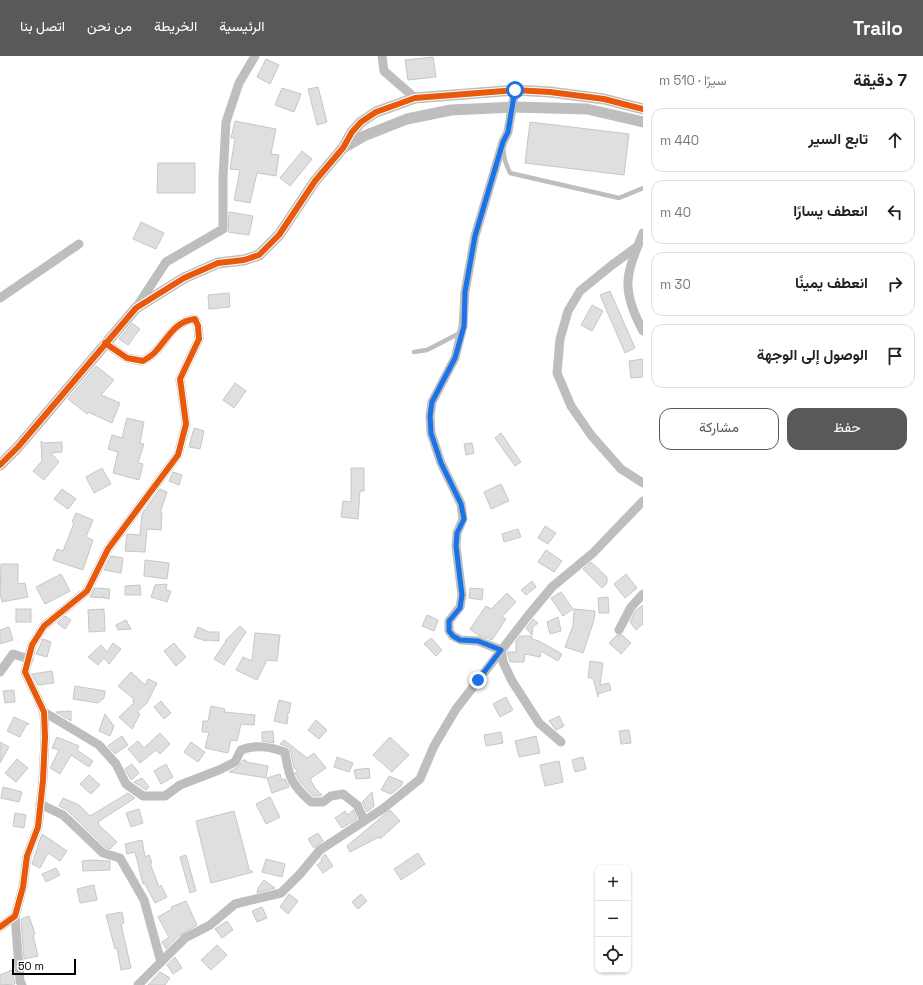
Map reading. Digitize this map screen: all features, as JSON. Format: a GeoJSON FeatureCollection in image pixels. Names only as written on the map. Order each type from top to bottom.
{"type":"FeatureCollection","features":[{"type":"Feature","properties":{"kind":"street"},"geometry":{"type":"LineString","coordinates":[[0,466],[18,447],[136,308],[166,262],[223,229],[223,178],[226,122],[239,84],[255,56]]}},
{"type":"Feature","properties":{"kind":"street"},"geometry":{"type":"LineString","coordinates":[[382,56],[384,71],[415,98]]}},
{"type":"Feature","properties":{"kind":"street"},"geometry":{"type":"LineString","coordinates":[[136,308],[184,278],[218,263],[244,260],[259,255],[279,235],[315,182],[343,148],[352,132],[361,122],[376,112],[415,98],[515,90],[550,92],[604,99],[643,109]]}},
{"type":"Feature","properties":{"kind":"street"},"geometry":{"type":"LineString","coordinates":[[501,650],[478,641],[460,640],[453,636],[449,631],[449,621],[460,608],[462,595],[456,546],[457,533],[464,519],[461,504],[441,463],[431,433],[430,416],[432,402],[455,358],[462,332],[465,292],[475,236],[503,142],[508,132],[515,90]]}},
{"type":"Feature","properties":{"kind":"street"},"geometry":{"type":"LineString","coordinates":[[343,148],[364,136],[407,119],[451,110],[513,107],[587,109],[643,122]]}},
{"type":"Feature","properties":{"kind":"street"},"geometry":{"type":"LineString","coordinates":[[643,233],[629,269],[627,288],[636,319],[643,331]]}},
{"type":"Feature","properties":{"kind":"street"},"geometry":{"type":"LineString","coordinates":[[0,298],[78,244]]}},
{"type":"Feature","properties":{"kind":"street"},"geometry":{"type":"LineString","coordinates":[[638,246],[580,291],[568,311],[562,332],[557,373],[571,406],[591,435],[621,469],[643,483]]}},
{"type":"Feature","properties":{"kind":"street"},"geometry":{"type":"LineString","coordinates":[[22,985],[20,981],[15,916],[27,856],[38,827],[46,737],[44,712],[25,672],[32,645],[44,626],[87,591],[108,549],[178,455],[186,424],[180,379],[199,338],[198,326],[195,319],[186,320],[176,327],[155,352],[143,361],[127,358],[105,343]]}},
{"type":"Feature","properties":{"kind":"street"},"geometry":{"type":"LineString","coordinates":[[138,985],[185,938],[210,925],[235,904],[281,893],[300,874],[320,850],[384,808],[420,779],[434,746],[456,709],[501,650],[552,587],[593,553],[643,501]]}},
{"type":"Feature","properties":{"kind":"street"},"geometry":{"type":"LineString","coordinates":[[619,630],[631,607],[643,594]]}},
{"type":"Feature","properties":{"kind":"street"},"geometry":{"type":"LineString","coordinates":[[501,650],[503,662],[508,675],[539,723],[561,742]]}},
{"type":"Feature","properties":{"kind":"street"},"geometry":{"type":"LineString","coordinates":[[0,672],[13,654],[29,659]]}},
{"type":"Feature","properties":{"kind":"street"},"geometry":{"type":"LineString","coordinates":[[44,712],[99,745],[116,764],[126,784],[143,796],[165,796],[180,784],[220,770],[235,762],[241,750],[250,747],[270,747],[285,752],[290,778],[298,791],[311,802],[323,802],[331,796],[343,794],[357,805],[364,820]]}},
{"type":"Feature","properties":{"kind":"street"},"geometry":{"type":"LineString","coordinates":[[40,804],[63,815],[103,853],[120,858],[144,900],[161,962]]}},
{"type":"Feature","properties":{"kind":"street"},"geometry":{"type":"LineString","coordinates":[[0,927],[15,916]]}},
{"type":"Feature","properties":{"kind":"lane"},"geometry":{"type":"LineString","coordinates":[[503,142],[505,162],[510,173],[619,198],[643,188]]}},
{"type":"Feature","properties":{"kind":"lane"},"geometry":{"type":"LineString","coordinates":[[414,352],[427,350],[462,332]]}},
{"type":"Feature","properties":{"kind":"building"},"geometry":{"type":"Polygon","coordinates":[[[433,57],[436,77],[408,80],[405,60],[433,57]]]}},
{"type":"Feature","properties":{"kind":"building"},"geometry":{"type":"Polygon","coordinates":[[[266,59],[279,65],[270,84],[257,77],[266,59]]]}},
{"type":"Feature","properties":{"kind":"building"},"geometry":{"type":"Polygon","coordinates":[[[318,87],[327,122],[317,125],[308,89],[318,87]]]}},
{"type":"Feature","properties":{"kind":"building"},"geometry":{"type":"Polygon","coordinates":[[[282,88],[301,94],[294,112],[275,105],[282,88]]]}},
{"type":"Feature","properties":{"kind":"building"},"geometry":{"type":"Polygon","coordinates":[[[235,121],[276,129],[271,154],[279,155],[276,176],[257,173],[250,203],[234,200],[240,170],[230,169],[235,138],[231,138],[235,121]]]}},
{"type":"Feature","properties":{"kind":"building"},"geometry":{"type":"Polygon","coordinates":[[[530,122],[629,134],[624,175],[525,163],[530,122]]]}},
{"type":"Feature","properties":{"kind":"building"},"geometry":{"type":"Polygon","coordinates":[[[302,151],[312,159],[290,186],[280,178],[302,151]]]}},
{"type":"Feature","properties":{"kind":"building"},"geometry":{"type":"Polygon","coordinates":[[[158,163],[195,163],[195,193],[157,193],[158,163]]]}},
{"type":"Feature","properties":{"kind":"building"},"geometry":{"type":"Polygon","coordinates":[[[229,212],[253,216],[249,235],[228,232],[229,212]]]}},
{"type":"Feature","properties":{"kind":"building"},"geometry":{"type":"Polygon","coordinates":[[[141,222],[164,233],[156,249],[133,239],[141,222]]]}},
{"type":"Feature","properties":{"kind":"building"},"geometry":{"type":"Polygon","coordinates":[[[610,291],[635,348],[625,353],[600,295],[610,291]]]}},
{"type":"Feature","properties":{"kind":"building"},"geometry":{"type":"Polygon","coordinates":[[[229,293],[230,307],[209,309],[208,295],[229,293]]]}},
{"type":"Feature","properties":{"kind":"building"},"geometry":{"type":"Polygon","coordinates":[[[592,305],[603,311],[592,331],[581,325],[592,305]]]}},
{"type":"Feature","properties":{"kind":"building"},"geometry":{"type":"Polygon","coordinates":[[[132,323],[140,329],[128,345],[119,339],[132,323]]]}},
{"type":"Feature","properties":{"kind":"building"},"geometry":{"type":"Polygon","coordinates":[[[643,359],[643,377],[631,378],[629,361],[643,359]]]}},
{"type":"Feature","properties":{"kind":"building"},"geometry":{"type":"Polygon","coordinates":[[[96,366],[114,380],[101,395],[120,403],[112,423],[88,412],[87,414],[68,399],[96,366]]]}},
{"type":"Feature","properties":{"kind":"building"},"geometry":{"type":"Polygon","coordinates":[[[235,383],[246,391],[234,408],[223,400],[235,383]]]}},
{"type":"Feature","properties":{"kind":"building"},"geometry":{"type":"Polygon","coordinates":[[[127,418],[144,422],[140,443],[144,444],[138,463],[143,464],[139,480],[113,473],[118,452],[108,449],[112,435],[122,438],[127,418]]]}},
{"type":"Feature","properties":{"kind":"building"},"geometry":{"type":"Polygon","coordinates":[[[194,428],[204,431],[200,449],[189,447],[194,428]]]}},
{"type":"Feature","properties":{"kind":"building"},"geometry":{"type":"Polygon","coordinates":[[[501,433],[521,462],[515,466],[495,438],[501,433]]]}},
{"type":"Feature","properties":{"kind":"building"},"geometry":{"type":"Polygon","coordinates":[[[41,441],[43,443],[62,442],[62,452],[51,453],[59,462],[44,480],[33,471],[42,461],[41,441]]]}},
{"type":"Feature","properties":{"kind":"building"},"geometry":{"type":"Polygon","coordinates":[[[472,443],[474,453],[466,455],[464,444],[472,443]]]}},
{"type":"Feature","properties":{"kind":"building"},"geometry":{"type":"Polygon","coordinates":[[[102,468],[111,484],[94,493],[86,477],[102,468]]]}},
{"type":"Feature","properties":{"kind":"building"},"geometry":{"type":"Polygon","coordinates":[[[351,468],[364,468],[364,491],[360,491],[358,519],[341,517],[343,501],[351,502],[351,468]]]}},
{"type":"Feature","properties":{"kind":"building"},"geometry":{"type":"Polygon","coordinates":[[[173,472],[182,475],[179,485],[169,481],[173,472]]]}},
{"type":"Feature","properties":{"kind":"building"},"geometry":{"type":"Polygon","coordinates":[[[501,484],[509,501],[491,509],[484,492],[501,484]]]}},
{"type":"Feature","properties":{"kind":"building"},"geometry":{"type":"Polygon","coordinates":[[[62,489],[76,499],[68,509],[54,499],[62,489]]]}},
{"type":"Feature","properties":{"kind":"building"},"geometry":{"type":"Polygon","coordinates":[[[160,489],[167,492],[160,513],[162,513],[161,530],[147,529],[145,552],[125,551],[127,534],[140,535],[142,514],[160,489]]]}},
{"type":"Feature","properties":{"kind":"building"},"geometry":{"type":"Polygon","coordinates":[[[76,513],[93,520],[86,537],[93,540],[83,570],[53,560],[57,549],[63,551],[74,523],[72,522],[76,513]]]}},
{"type":"Feature","properties":{"kind":"building"},"geometry":{"type":"Polygon","coordinates":[[[545,526],[556,533],[548,544],[538,538],[545,526]]]}},
{"type":"Feature","properties":{"kind":"building"},"geometry":{"type":"Polygon","coordinates":[[[518,529],[521,537],[504,542],[502,534],[518,529]]]}},
{"type":"Feature","properties":{"kind":"building"},"geometry":{"type":"Polygon","coordinates":[[[546,550],[562,561],[554,572],[538,562],[546,550]]]}},
{"type":"Feature","properties":{"kind":"building"},"geometry":{"type":"Polygon","coordinates":[[[111,556],[123,558],[121,573],[104,570],[111,556]]]}},
{"type":"Feature","properties":{"kind":"building"},"geometry":{"type":"Polygon","coordinates":[[[145,560],[169,563],[167,579],[144,576],[145,560]]]}},
{"type":"Feature","properties":{"kind":"building"},"geometry":{"type":"Polygon","coordinates":[[[591,562],[607,577],[607,583],[602,588],[583,569],[591,562]]]}},
{"type":"Feature","properties":{"kind":"building"},"geometry":{"type":"Polygon","coordinates":[[[1,564],[18,564],[18,584],[25,583],[28,597],[2,602],[0,593],[1,564]]]}},
{"type":"Feature","properties":{"kind":"building"},"geometry":{"type":"Polygon","coordinates":[[[61,574],[70,591],[45,604],[36,587],[61,574]]]}},
{"type":"Feature","properties":{"kind":"building"},"geometry":{"type":"Polygon","coordinates":[[[626,574],[637,588],[625,598],[614,584],[626,574]]]}},
{"type":"Feature","properties":{"kind":"building"},"geometry":{"type":"Polygon","coordinates":[[[532,581],[536,587],[526,595],[521,590],[532,581]]]}},
{"type":"Feature","properties":{"kind":"building"},"geometry":{"type":"Polygon","coordinates":[[[167,584],[166,590],[171,591],[167,602],[151,597],[155,585],[167,584]]]}},
{"type":"Feature","properties":{"kind":"building"},"geometry":{"type":"Polygon","coordinates":[[[140,585],[141,595],[125,595],[125,586],[140,585]]]}},
{"type":"Feature","properties":{"kind":"building"},"geometry":{"type":"Polygon","coordinates":[[[95,588],[110,589],[109,599],[104,598],[103,596],[103,598],[90,597],[95,588]]]}},
{"type":"Feature","properties":{"kind":"building"},"geometry":{"type":"Polygon","coordinates":[[[470,588],[483,589],[482,600],[469,598],[470,588]]]}},
{"type":"Feature","properties":{"kind":"building"},"geometry":{"type":"Polygon","coordinates":[[[561,592],[573,609],[563,616],[551,598],[561,592]]]}},
{"type":"Feature","properties":{"kind":"building"},"geometry":{"type":"Polygon","coordinates":[[[507,593],[516,602],[502,617],[506,619],[492,640],[478,635],[470,629],[486,606],[491,609],[507,593]]]}},
{"type":"Feature","properties":{"kind":"building"},"geometry":{"type":"Polygon","coordinates":[[[608,597],[609,613],[599,613],[598,598],[608,597]]]}},
{"type":"Feature","properties":{"kind":"building"},"geometry":{"type":"Polygon","coordinates":[[[643,605],[643,624],[636,630],[630,622],[635,611],[643,605]]]}},
{"type":"Feature","properties":{"kind":"building"},"geometry":{"type":"Polygon","coordinates":[[[16,609],[31,609],[31,622],[16,622],[16,609]]]}},
{"type":"Feature","properties":{"kind":"building"},"geometry":{"type":"Polygon","coordinates":[[[104,609],[105,631],[89,632],[88,610],[104,609]]]}},
{"type":"Feature","properties":{"kind":"building"},"geometry":{"type":"Polygon","coordinates":[[[574,609],[595,611],[594,620],[583,653],[565,647],[573,626],[574,609]]]}},
{"type":"Feature","properties":{"kind":"building"},"geometry":{"type":"Polygon","coordinates":[[[427,615],[438,620],[434,631],[422,626],[427,615]]]}},
{"type":"Feature","properties":{"kind":"building"},"geometry":{"type":"Polygon","coordinates":[[[65,616],[71,620],[65,629],[57,623],[65,616]]]}},
{"type":"Feature","properties":{"kind":"building"},"geometry":{"type":"Polygon","coordinates":[[[558,617],[561,631],[550,634],[547,622],[558,617]]]}},
{"type":"Feature","properties":{"kind":"building"},"geometry":{"type":"Polygon","coordinates":[[[533,619],[538,623],[533,627],[532,635],[526,628],[533,619]]]}},
{"type":"Feature","properties":{"kind":"building"},"geometry":{"type":"Polygon","coordinates":[[[126,620],[131,629],[118,630],[116,625],[126,620]]]}},
{"type":"Feature","properties":{"kind":"building"},"geometry":{"type":"Polygon","coordinates":[[[240,626],[246,632],[224,665],[214,659],[225,641],[240,626]]]}},
{"type":"Feature","properties":{"kind":"building"},"geometry":{"type":"Polygon","coordinates":[[[9,627],[13,640],[0,644],[0,630],[9,627]]]}},
{"type":"Feature","properties":{"kind":"building"},"geometry":{"type":"Polygon","coordinates":[[[198,627],[209,632],[219,632],[219,641],[206,641],[194,637],[198,627]]]}},
{"type":"Feature","properties":{"kind":"building"},"geometry":{"type":"Polygon","coordinates":[[[255,633],[280,635],[277,661],[267,660],[257,680],[236,670],[243,657],[252,661],[255,633]]]}},
{"type":"Feature","properties":{"kind":"building"},"geometry":{"type":"Polygon","coordinates":[[[617,635],[622,635],[631,643],[621,654],[609,643],[617,635]]]}},
{"type":"Feature","properties":{"kind":"building"},"geometry":{"type":"Polygon","coordinates":[[[520,636],[532,636],[532,639],[539,641],[562,654],[558,661],[541,651],[540,657],[525,654],[524,662],[510,662],[507,652],[516,652],[516,641],[520,636]]]}},
{"type":"Feature","properties":{"kind":"building"},"geometry":{"type":"Polygon","coordinates":[[[431,638],[442,650],[436,656],[424,644],[431,638]]]}},
{"type":"Feature","properties":{"kind":"building"},"geometry":{"type":"Polygon","coordinates":[[[43,639],[51,642],[47,657],[36,654],[43,639]]]}},
{"type":"Feature","properties":{"kind":"building"},"geometry":{"type":"Polygon","coordinates":[[[113,643],[121,649],[109,664],[104,658],[98,665],[88,657],[101,645],[107,652],[113,643]]]}},
{"type":"Feature","properties":{"kind":"building"},"geometry":{"type":"Polygon","coordinates":[[[174,643],[186,657],[176,666],[164,651],[174,643]]]}},
{"type":"Feature","properties":{"kind":"building"},"geometry":{"type":"Polygon","coordinates":[[[590,661],[603,663],[600,685],[609,683],[611,690],[598,694],[598,697],[593,678],[588,678],[590,661]]]}},
{"type":"Feature","properties":{"kind":"building"},"geometry":{"type":"Polygon","coordinates":[[[52,671],[54,683],[38,685],[32,674],[52,671]]]}},
{"type":"Feature","properties":{"kind":"building"},"geometry":{"type":"Polygon","coordinates":[[[131,672],[145,685],[148,679],[157,683],[147,703],[137,712],[140,714],[132,729],[119,717],[134,703],[132,701],[134,699],[118,686],[131,672]]]}},
{"type":"Feature","properties":{"kind":"building"},"geometry":{"type":"Polygon","coordinates":[[[75,686],[105,691],[104,698],[98,703],[73,699],[75,686]]]}},
{"type":"Feature","properties":{"kind":"building"},"geometry":{"type":"Polygon","coordinates":[[[14,690],[15,702],[5,703],[3,691],[14,690]]]}},
{"type":"Feature","properties":{"kind":"building"},"geometry":{"type":"Polygon","coordinates":[[[506,697],[513,710],[500,717],[493,704],[506,697]]]}},
{"type":"Feature","properties":{"kind":"building"},"geometry":{"type":"Polygon","coordinates":[[[279,700],[291,703],[289,713],[287,715],[287,724],[274,721],[279,700]]]}},
{"type":"Feature","properties":{"kind":"building"},"geometry":{"type":"Polygon","coordinates":[[[161,701],[171,713],[164,719],[154,707],[161,701]]]}},
{"type":"Feature","properties":{"kind":"building"},"geometry":{"type":"Polygon","coordinates":[[[211,706],[225,709],[224,712],[255,715],[254,725],[241,724],[237,741],[231,740],[228,753],[205,748],[209,732],[202,732],[203,721],[208,721],[211,706]]]}},
{"type":"Feature","properties":{"kind":"building"},"geometry":{"type":"Polygon","coordinates":[[[71,711],[71,721],[56,712],[71,711]]]}},
{"type":"Feature","properties":{"kind":"building"},"geometry":{"type":"Polygon","coordinates":[[[105,714],[114,726],[110,736],[99,731],[105,714]]]}},
{"type":"Feature","properties":{"kind":"building"},"geometry":{"type":"Polygon","coordinates":[[[559,716],[564,726],[556,730],[549,721],[559,716]]]}},
{"type":"Feature","properties":{"kind":"building"},"geometry":{"type":"Polygon","coordinates":[[[14,717],[29,724],[26,725],[20,737],[7,731],[14,717]]]}},
{"type":"Feature","properties":{"kind":"building"},"geometry":{"type":"Polygon","coordinates":[[[316,720],[327,730],[319,739],[308,730],[316,720]]]}},
{"type":"Feature","properties":{"kind":"building"},"geometry":{"type":"Polygon","coordinates":[[[629,730],[631,743],[621,744],[619,731],[629,730]]]}},
{"type":"Feature","properties":{"kind":"building"},"geometry":{"type":"Polygon","coordinates":[[[273,731],[274,743],[262,741],[262,732],[273,731]]]}},
{"type":"Feature","properties":{"kind":"building"},"geometry":{"type":"Polygon","coordinates":[[[501,732],[503,743],[486,746],[484,735],[501,732]]]}},
{"type":"Feature","properties":{"kind":"building"},"geometry":{"type":"Polygon","coordinates":[[[160,733],[170,744],[160,754],[156,750],[140,763],[128,749],[138,741],[144,748],[160,733]]]}},
{"type":"Feature","properties":{"kind":"building"},"geometry":{"type":"Polygon","coordinates":[[[122,736],[128,745],[115,754],[108,746],[122,736]]]}},
{"type":"Feature","properties":{"kind":"building"},"geometry":{"type":"Polygon","coordinates":[[[536,736],[540,753],[519,757],[515,741],[536,736]]]}},
{"type":"Feature","properties":{"kind":"building"},"geometry":{"type":"Polygon","coordinates":[[[57,737],[79,746],[77,750],[93,761],[89,767],[71,755],[60,774],[50,768],[59,750],[52,748],[57,737]]]}},
{"type":"Feature","properties":{"kind":"building"},"geometry":{"type":"Polygon","coordinates":[[[390,737],[409,755],[392,772],[373,755],[390,737]]]}},
{"type":"Feature","properties":{"kind":"building"},"geometry":{"type":"Polygon","coordinates":[[[284,740],[307,758],[314,753],[326,768],[310,779],[315,788],[322,795],[321,796],[313,796],[300,782],[295,773],[298,771],[294,768],[290,748],[280,744],[284,740]]]}},
{"type":"Feature","properties":{"kind":"building"},"geometry":{"type":"Polygon","coordinates":[[[0,742],[9,747],[0,763],[0,742]]]}},
{"type":"Feature","properties":{"kind":"building"},"geometry":{"type":"Polygon","coordinates":[[[191,742],[205,752],[198,762],[184,752],[191,742]]]}},
{"type":"Feature","properties":{"kind":"building"},"geometry":{"type":"Polygon","coordinates":[[[337,757],[353,763],[349,772],[334,767],[337,757]]]}},
{"type":"Feature","properties":{"kind":"building"},"geometry":{"type":"Polygon","coordinates":[[[583,757],[586,769],[575,772],[572,760],[583,757]]]}},
{"type":"Feature","properties":{"kind":"building"},"geometry":{"type":"Polygon","coordinates":[[[17,759],[28,768],[16,782],[5,773],[17,759]]]}},
{"type":"Feature","properties":{"kind":"building"},"geometry":{"type":"Polygon","coordinates":[[[243,760],[246,760],[246,762],[268,766],[266,778],[229,772],[238,767],[243,760]]]}},
{"type":"Feature","properties":{"kind":"building"},"geometry":{"type":"Polygon","coordinates":[[[559,761],[563,782],[545,786],[540,765],[559,761]]]}},
{"type":"Feature","properties":{"kind":"building"},"geometry":{"type":"Polygon","coordinates":[[[132,764],[139,773],[131,780],[125,769],[132,764]]]}},
{"type":"Feature","properties":{"kind":"building"},"geometry":{"type":"Polygon","coordinates":[[[166,764],[173,777],[161,784],[154,771],[166,764]]]}},
{"type":"Feature","properties":{"kind":"building"},"geometry":{"type":"Polygon","coordinates":[[[369,768],[370,778],[356,779],[354,770],[369,768]]]}},
{"type":"Feature","properties":{"kind":"building"},"geometry":{"type":"Polygon","coordinates":[[[280,774],[282,780],[285,779],[289,787],[272,793],[267,778],[280,774]]]}},
{"type":"Feature","properties":{"kind":"building"},"geometry":{"type":"Polygon","coordinates":[[[89,775],[100,785],[91,794],[80,784],[89,775]]]}},
{"type":"Feature","properties":{"kind":"building"},"geometry":{"type":"Polygon","coordinates":[[[389,776],[403,782],[401,786],[391,794],[381,790],[389,776]]]}},
{"type":"Feature","properties":{"kind":"building"},"geometry":{"type":"Polygon","coordinates":[[[142,778],[149,787],[146,790],[134,782],[142,778]]]}},
{"type":"Feature","properties":{"kind":"building"},"geometry":{"type":"Polygon","coordinates":[[[3,787],[22,792],[19,802],[1,798],[3,787]]]}},
{"type":"Feature","properties":{"kind":"building"},"geometry":{"type":"Polygon","coordinates":[[[372,792],[374,806],[367,812],[362,802],[372,792]]]}},
{"type":"Feature","properties":{"kind":"building"},"geometry":{"type":"Polygon","coordinates":[[[128,793],[135,798],[98,822],[99,825],[117,842],[110,849],[106,848],[67,810],[59,806],[63,798],[79,805],[90,816],[128,793]]]}},
{"type":"Feature","properties":{"kind":"building"},"geometry":{"type":"Polygon","coordinates":[[[270,797],[280,817],[266,824],[256,804],[270,797]]]}},
{"type":"Feature","properties":{"kind":"building"},"geometry":{"type":"Polygon","coordinates":[[[139,809],[143,823],[131,827],[126,813],[139,809]]]}},
{"type":"Feature","properties":{"kind":"building"},"geometry":{"type":"Polygon","coordinates":[[[353,810],[357,819],[342,828],[335,818],[345,811],[348,815],[353,810]]]}},
{"type":"Feature","properties":{"kind":"building"},"geometry":{"type":"Polygon","coordinates":[[[390,810],[400,821],[380,839],[379,837],[350,852],[347,846],[390,810]]]}},
{"type":"Feature","properties":{"kind":"building"},"geometry":{"type":"Polygon","coordinates":[[[234,811],[249,868],[247,868],[253,872],[211,883],[196,821],[234,811]]]}},
{"type":"Feature","properties":{"kind":"building"},"geometry":{"type":"Polygon","coordinates":[[[15,813],[26,815],[24,828],[13,826],[15,813]]]}},
{"type":"Feature","properties":{"kind":"building"},"geometry":{"type":"Polygon","coordinates":[[[318,833],[323,841],[314,848],[308,839],[318,833]]]}},
{"type":"Feature","properties":{"kind":"building"},"geometry":{"type":"Polygon","coordinates":[[[42,834],[67,851],[60,861],[48,853],[40,868],[32,864],[42,834]]]}},
{"type":"Feature","properties":{"kind":"building"},"geometry":{"type":"Polygon","coordinates":[[[142,840],[145,857],[149,855],[152,863],[150,863],[159,887],[161,885],[167,897],[155,903],[145,884],[143,884],[135,852],[127,854],[125,844],[142,840]]]}},
{"type":"Feature","properties":{"kind":"building"},"geometry":{"type":"Polygon","coordinates":[[[418,853],[425,864],[401,880],[394,869],[418,853]]]}},
{"type":"Feature","properties":{"kind":"building"},"geometry":{"type":"Polygon","coordinates":[[[325,854],[333,866],[323,873],[317,865],[322,861],[321,859],[325,854]]]}},
{"type":"Feature","properties":{"kind":"building"},"geometry":{"type":"Polygon","coordinates":[[[186,855],[196,891],[190,893],[180,857],[186,855]]]}},
{"type":"Feature","properties":{"kind":"building"},"geometry":{"type":"Polygon","coordinates":[[[266,859],[285,864],[282,877],[262,872],[266,859]]]}},
{"type":"Feature","properties":{"kind":"building"},"geometry":{"type":"Polygon","coordinates":[[[82,861],[110,861],[110,870],[83,871],[82,861]]]}},
{"type":"Feature","properties":{"kind":"building"},"geometry":{"type":"Polygon","coordinates":[[[56,868],[60,875],[46,882],[42,874],[56,868]]]}},
{"type":"Feature","properties":{"kind":"building"},"geometry":{"type":"Polygon","coordinates":[[[264,880],[275,888],[257,893],[258,888],[264,880]]]}},
{"type":"Feature","properties":{"kind":"building"},"geometry":{"type":"Polygon","coordinates":[[[94,885],[97,900],[80,903],[77,889],[94,885]]]}},
{"type":"Feature","properties":{"kind":"building"},"geometry":{"type":"Polygon","coordinates":[[[289,894],[298,901],[288,914],[280,907],[289,894]]]}},
{"type":"Feature","properties":{"kind":"building"},"geometry":{"type":"Polygon","coordinates":[[[361,894],[367,901],[358,909],[352,902],[361,894]]]}},
{"type":"Feature","properties":{"kind":"building"},"geometry":{"type":"Polygon","coordinates":[[[186,901],[197,925],[177,937],[166,949],[162,942],[169,937],[158,917],[172,909],[171,907],[186,901]]]}},
{"type":"Feature","properties":{"kind":"building"},"geometry":{"type":"Polygon","coordinates":[[[262,907],[267,918],[257,922],[252,911],[262,907]]]}},
{"type":"Feature","properties":{"kind":"building"},"geometry":{"type":"Polygon","coordinates":[[[122,912],[124,923],[121,924],[131,968],[121,970],[117,948],[115,949],[106,915],[122,912]]]}},
{"type":"Feature","properties":{"kind":"building"},"geometry":{"type":"Polygon","coordinates":[[[29,916],[35,934],[33,935],[38,956],[24,959],[21,919],[29,916]]]}},
{"type":"Feature","properties":{"kind":"building"},"geometry":{"type":"Polygon","coordinates":[[[227,921],[233,930],[222,938],[215,929],[227,921]]]}},
{"type":"Feature","properties":{"kind":"building"},"geometry":{"type":"Polygon","coordinates":[[[217,945],[227,955],[211,970],[201,960],[217,945]]]}},
{"type":"Feature","properties":{"kind":"building"},"geometry":{"type":"Polygon","coordinates":[[[175,957],[182,968],[173,974],[167,965],[175,957]]]}},
{"type":"Feature","properties":{"kind":"building"},"geometry":{"type":"Polygon","coordinates":[[[12,970],[15,984],[0,985],[0,975],[12,970]]]}},
{"type":"Feature","properties":{"kind":"building"},"geometry":{"type":"Polygon","coordinates":[[[160,972],[170,978],[165,985],[148,985],[160,972]]]}},
{"type":"Feature","properties":{"kind":"cycle path"},"geometry":{"type":"LineString","coordinates":[[0,465],[18,447],[136,308],[184,278],[218,263],[244,260],[259,255],[279,235],[315,181],[343,148],[352,132],[361,122],[376,112],[415,98],[515,90],[550,92],[604,99],[643,109]]}},
{"type":"Feature","properties":{"kind":"cycle path"},"geometry":{"type":"LineString","coordinates":[[0,927],[15,916],[23,887],[27,856],[38,827],[43,780],[45,737],[44,712],[25,672],[32,645],[44,626],[87,591],[108,549],[178,455],[186,424],[180,379],[199,339],[198,326],[195,319],[182,323],[172,331],[149,358],[143,361],[127,358],[105,343]]}},
{"type":"Feature","properties":{"kind":"route"},"geometry":{"type":"LineString","coordinates":[[478,680],[501,650],[478,641],[468,639],[460,640],[453,636],[449,631],[449,621],[460,608],[462,595],[456,546],[457,533],[464,519],[461,504],[441,463],[431,433],[430,416],[432,402],[455,358],[464,326],[465,292],[475,236],[503,142],[508,132],[515,90]]}}]}
